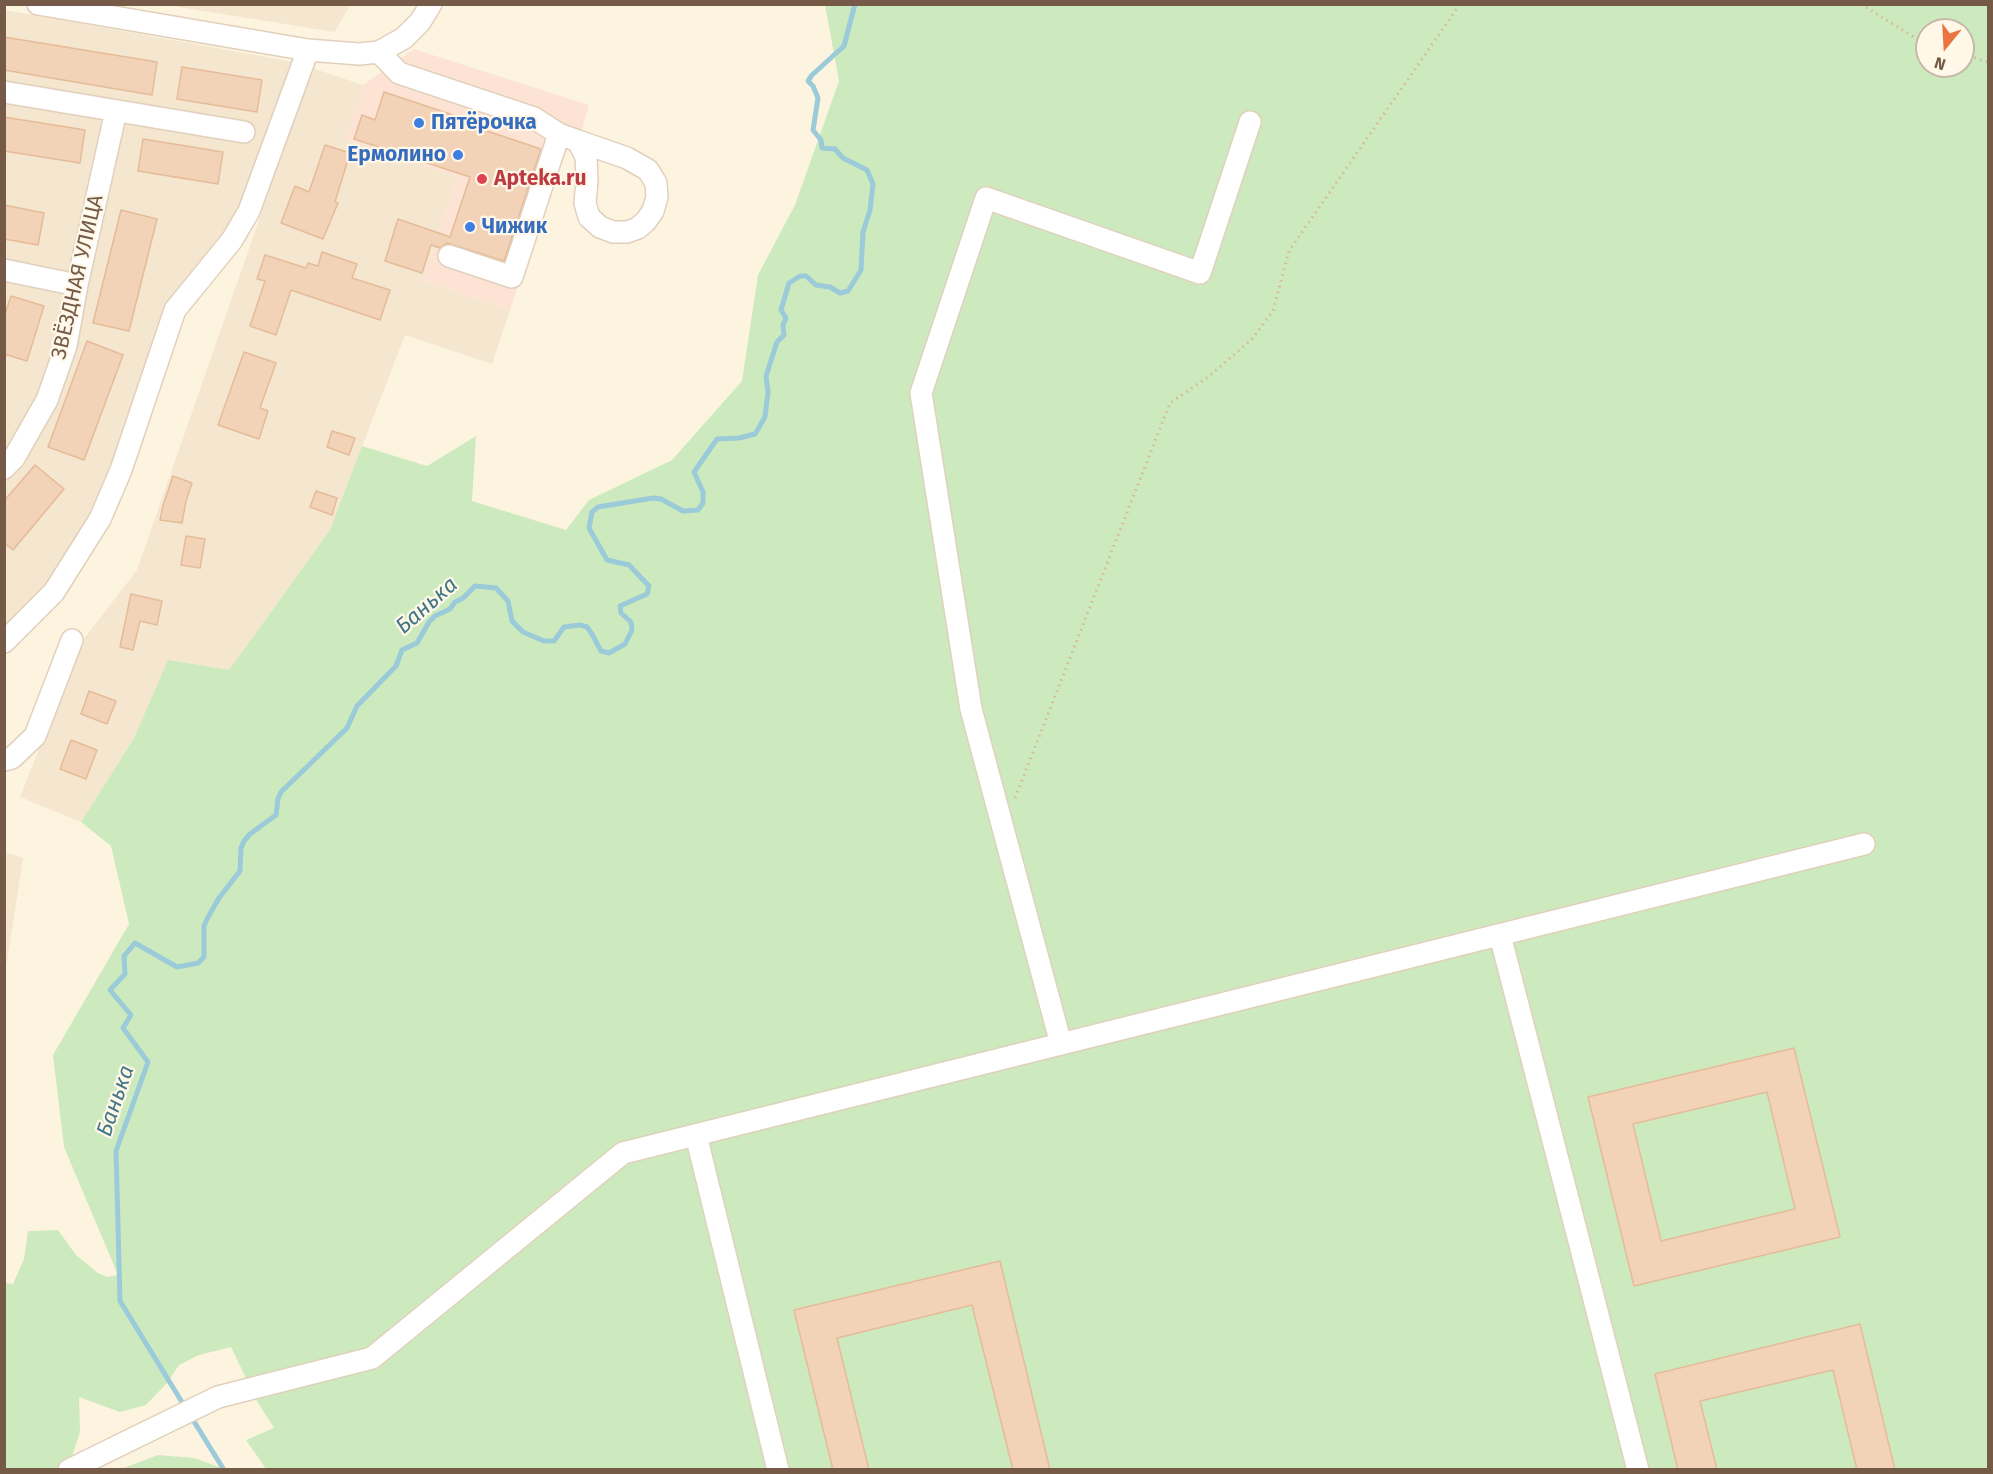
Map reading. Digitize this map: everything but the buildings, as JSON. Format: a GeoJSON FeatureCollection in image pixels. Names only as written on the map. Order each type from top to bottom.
{"type":"FeatureCollection","features":[{"type":"Feature","properties":{"kind":"street"},"geometry":{"type":"LineString","coordinates":[[38,4],[308,50],[359,54],[379,52],[404,38],[420,22],[431,4]]}},
{"type":"Feature","properties":{"kind":"street"},"geometry":{"type":"LineString","coordinates":[[4,642],[54,592],[100,519],[121,470],[175,310],[232,240],[249,212],[308,50]]}},
{"type":"Feature","properties":{"kind":"street"},"geometry":{"type":"LineString","coordinates":[[379,52],[399,73],[534,118],[569,138],[627,158],[648,170],[656,183],[657,197],[653,211],[638,228],[627,232],[613,232],[600,227],[589,217],[585,203],[586,157],[569,138]]}},
{"type":"Feature","properties":{"kind":"street"},"geometry":{"type":"LineString","coordinates":[[4,92],[244,132]]}},
{"type":"Feature","properties":{"kind":"street","name":"ЗВЁЗДНАЯ УЛИЦА"},"geometry":{"type":"LineString","coordinates":[[4,468],[14,458],[47,400],[66,346],[77,285],[116,111]]}},
{"type":"Feature","properties":{"kind":"street"},"geometry":{"type":"LineString","coordinates":[[1061,1044],[971,709],[921,393],[986,198],[1200,273],[1250,122]]}},
{"type":"Feature","properties":{"kind":"street"},"geometry":{"type":"LineString","coordinates":[[449,256],[512,277],[569,138]]}},
{"type":"Feature","properties":{"kind":"street"},"geometry":{"type":"LineString","coordinates":[[4,270],[77,285]]}},
{"type":"Feature","properties":{"kind":"street"},"geometry":{"type":"LineString","coordinates":[[4,760],[12,758],[35,736],[72,640]]}},
{"type":"Feature","properties":{"kind":"street"},"geometry":{"type":"LineString","coordinates":[[69,1470],[218,1397],[372,1358],[623,1153],[1864,844]]}},
{"type":"Feature","properties":{"kind":"street"},"geometry":{"type":"LineString","coordinates":[[1500,935],[1638,1470]]}},
{"type":"Feature","properties":{"kind":"street"},"geometry":{"type":"LineString","coordinates":[[696,1135],[778,1470]]}},
{"type":"Feature","properties":{"kind":"path"},"geometry":{"type":"LineString","coordinates":[[1003,828],[1170,403],[1208,377],[1252,339],[1272,311],[1289,251],[1460,4]]}},
{"type":"Feature","properties":{"kind":"path"},"geometry":{"type":"LineString","coordinates":[[1861,4],[1915,38]]}},
{"type":"Feature","properties":{"kind":"shaded area"},"geometry":{"type":"Polygon","coordinates":[[[350,4],[335,32],[166,5],[350,4]]]}},
{"type":"Feature","properties":{"kind":"shaded area"},"geometry":{"type":"Polygon","coordinates":[[[5,10],[294,62],[237,221],[165,307],[105,488],[84,529],[40,592],[21,612],[5,624],[5,10]]]}},
{"type":"Feature","properties":{"kind":"shaded area"},"geometry":{"type":"Polygon","coordinates":[[[414,49],[589,105],[582,130],[561,159],[510,310],[423,281],[457,177],[345,139],[363,85],[414,49]]]}},
{"type":"Feature","properties":{"kind":"shaded area"},"geometry":{"type":"Polygon","coordinates":[[[312,68],[363,85],[346,139],[457,177],[423,281],[510,310],[492,364],[405,335],[330,530],[229,670],[168,661],[134,738],[81,822],[20,797],[83,640],[137,570],[312,68]]]}},
{"type":"Feature","properties":{"kind":"shaded area"},"geometry":{"type":"Polygon","coordinates":[[[4,852],[23,858],[5,975],[4,852]]]}},
{"type":"Feature","properties":{"kind":"green space"},"geometry":{"type":"Polygon","coordinates":[[[825,5],[1988,5],[1988,1469],[266,1469],[246,1440],[274,1428],[257,1401],[231,1347],[199,1355],[179,1365],[167,1383],[146,1405],[120,1412],[79,1397],[80,1432],[68,1469],[5,1470],[5,1283],[13,1284],[24,1259],[28,1231],[58,1230],[76,1255],[98,1273],[107,1277],[118,1275],[64,1147],[53,1055],[129,924],[111,846],[81,822],[134,738],[168,660],[229,670],[330,530],[362,446],[427,466],[476,436],[472,501],[566,530],[589,500],[672,460],[742,381],[758,275],[795,205],[839,81],[825,5]]]}},
{"type":"Feature","properties":{"kind":"green space"},"geometry":{"type":"Polygon","coordinates":[[[158,1455],[194,1458],[225,1469],[121,1469],[158,1455]]]}},
{"type":"Feature","properties":{"kind":"waterway","name":"Банька"},"geometry":{"type":"LineString","coordinates":[[185,1407],[120,1301],[116,1151],[148,1062],[123,1028],[131,1015],[110,990],[125,974],[124,956],[135,943],[177,967],[198,963],[204,957],[204,926],[219,898],[240,871],[241,848],[244,841],[276,815],[281,792],[347,728],[357,706],[396,666],[402,650],[417,643],[435,616],[450,609],[475,586],[496,588],[508,601],[512,621],[523,632],[544,641],[554,641],[564,627],[580,625],[587,627],[601,651],[609,653],[625,644],[632,630],[631,622],[621,613],[620,606],[647,594],[649,586],[629,565],[607,560],[589,528],[592,512],[598,507],[653,498],[661,499],[683,511],[698,510],[703,503],[703,492],[694,472],[717,439],[739,438],[755,434],[765,417],[768,392],[766,376],[777,342],[784,335],[783,325],[786,318],[781,310],[789,283],[800,276],[806,276],[816,285],[830,287],[840,293],[848,291],[861,270],[863,232],[870,210],[873,184],[867,170],[843,158],[835,149],[822,148],[821,140],[813,130],[818,98],[808,81],[844,46],[855,4]]}},
{"type":"Feature","properties":{"kind":"waterway","name":"Банька"},"geometry":{"type":"LineString","coordinates":[[190,1415],[224,1470]]}},
{"type":"Feature","properties":{"kind":"place","name":"Пятёрочка"},"geometry":{"type":"Point","coordinates":[419,123]}},
{"type":"Feature","properties":{"kind":"place","name":"Ермолино"},"geometry":{"type":"Point","coordinates":[458,155]}},
{"type":"Feature","properties":{"kind":"place","name":"Apteka.ru"},"geometry":{"type":"Point","coordinates":[482,179]}},
{"type":"Feature","properties":{"kind":"place","name":"Чижик"},"geometry":{"type":"Point","coordinates":[470,227]}}]}
